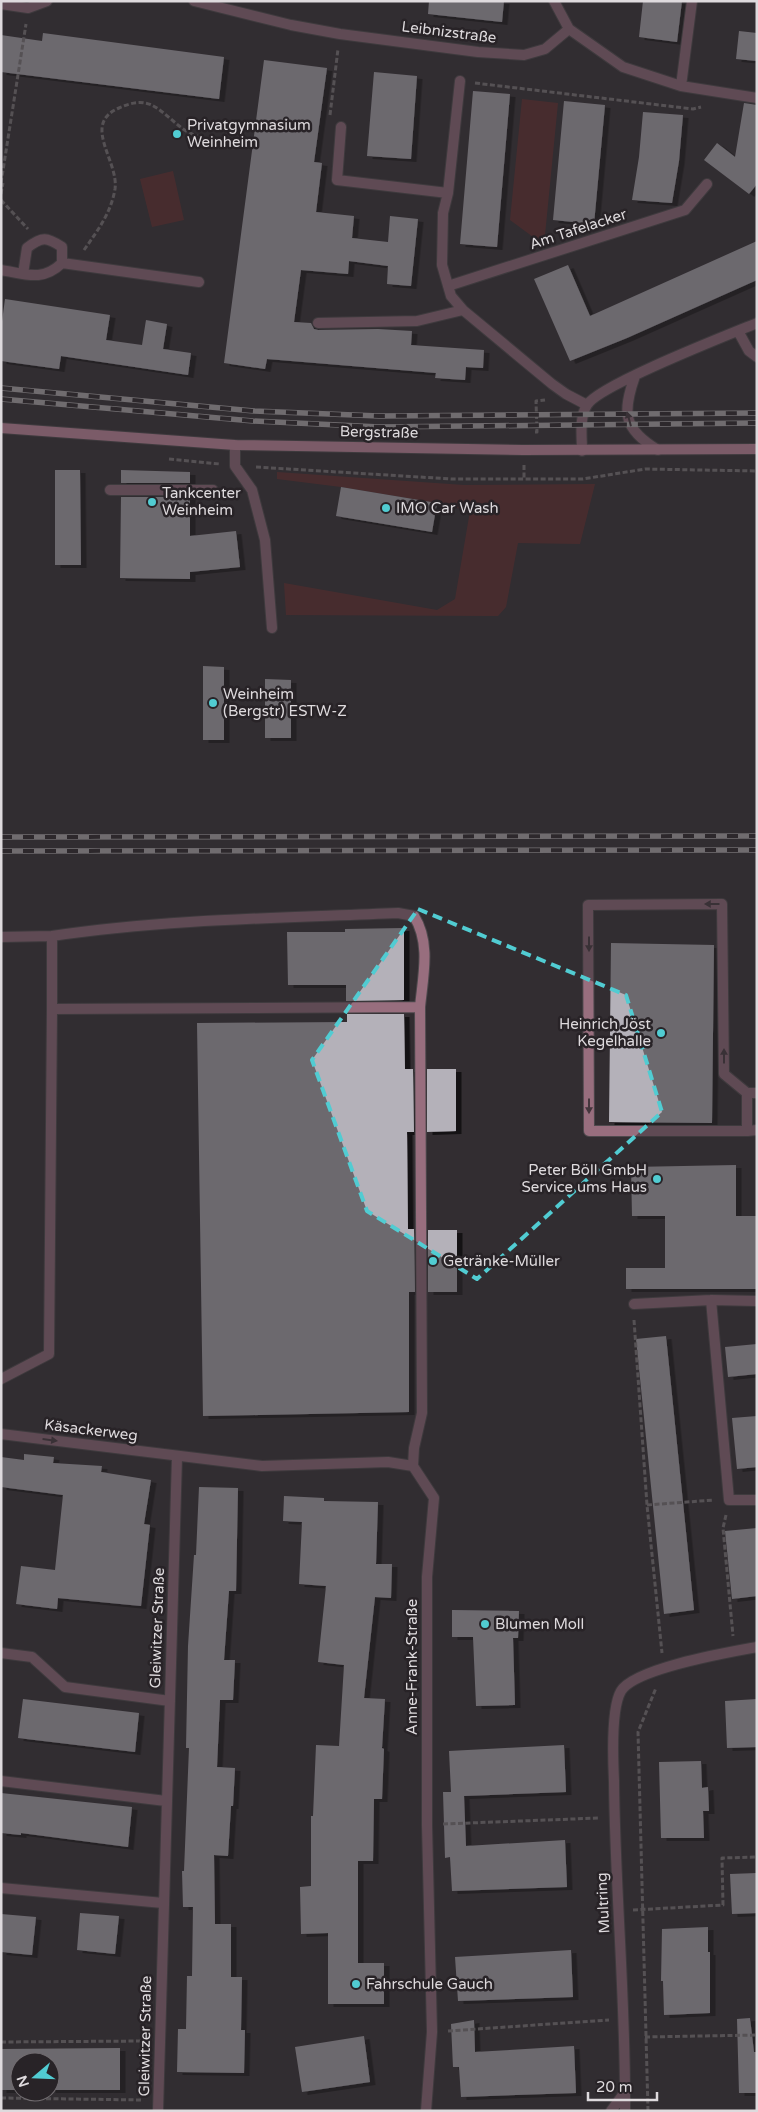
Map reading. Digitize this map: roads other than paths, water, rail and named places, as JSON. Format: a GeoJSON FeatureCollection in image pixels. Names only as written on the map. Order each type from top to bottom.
{"type":"FeatureCollection","features":[{"type":"Feature","properties":{"kind":"main road","name":"Bergstraße"},"geometry":{"type":"LineString","coordinates":[[1,428],[235,444],[582,451],[757,449]]}},
{"type":"Feature","properties":{"kind":"street"},"geometry":{"type":"LineString","coordinates":[[1,4],[28,8],[47,1]]}},
{"type":"Feature","properties":{"kind":"street","name":"Leibnizstraße"},"geometry":{"type":"LineString","coordinates":[[194,1],[291,25],[340,34],[478,52],[524,54],[545,50],[569,29]]}},
{"type":"Feature","properties":{"kind":"street"},"geometry":{"type":"LineString","coordinates":[[554,1],[569,29],[623,68],[681,86],[757,98]]}},
{"type":"Feature","properties":{"kind":"street"},"geometry":{"type":"LineString","coordinates":[[681,86],[692,1]]}},
{"type":"Feature","properties":{"kind":"street"},"geometry":{"type":"LineString","coordinates":[[460,81],[448,193],[443,213],[442,265],[451,296],[463,310],[560,390],[587,405]]}},
{"type":"Feature","properties":{"kind":"street"},"geometry":{"type":"LineString","coordinates":[[341,127],[337,180],[448,193]]}},
{"type":"Feature","properties":{"kind":"street","name":"Am Tafelacker"},"geometry":{"type":"LineString","coordinates":[[448,286],[685,210],[707,184]]}},
{"type":"Feature","properties":{"kind":"street"},"geometry":{"type":"LineString","coordinates":[[1,270],[23,274],[35,276],[52,273],[62,263],[62,247],[50,239],[38,240],[27,248],[23,274]]}},
{"type":"Feature","properties":{"kind":"street"},"geometry":{"type":"LineString","coordinates":[[62,263],[199,282]]}},
{"type":"Feature","properties":{"kind":"street"},"geometry":{"type":"LineString","coordinates":[[318,323],[418,321],[463,310]]}},
{"type":"Feature","properties":{"kind":"street"},"geometry":{"type":"LineString","coordinates":[[582,451],[583,414],[592,398],[635,376],[757,323]]}},
{"type":"Feature","properties":{"kind":"street"},"geometry":{"type":"LineString","coordinates":[[738,331],[749,351],[757,357]]}},
{"type":"Feature","properties":{"kind":"street"},"geometry":{"type":"LineString","coordinates":[[635,376],[626,402],[627,419],[637,436],[658,450]]}},
{"type":"Feature","properties":{"kind":"street"},"geometry":{"type":"LineString","coordinates":[[235,444],[235,466],[252,490],[265,540],[272,628]]}},
{"type":"Feature","properties":{"kind":"street"},"geometry":{"type":"LineString","coordinates":[[110,490],[213,490]]}},
{"type":"Feature","properties":{"kind":"street"},"geometry":{"type":"LineString","coordinates":[[722,904],[724,1074],[752,1093],[752,1130],[589,1131],[588,905],[722,904]]}},
{"type":"Feature","properties":{"kind":"street"},"geometry":{"type":"LineString","coordinates":[[1,937],[52,936],[103,928],[156,924],[398,913],[414,916],[421,927],[425,955],[420,1007],[422,1413],[414,1448],[413,1466],[388,1462],[262,1466],[177,1456]]}},
{"type":"Feature","properties":{"kind":"street"},"geometry":{"type":"LineString","coordinates":[[1,1379],[49,1354],[52,936]]}},
{"type":"Feature","properties":{"kind":"street"},"geometry":{"type":"LineString","coordinates":[[52,1009],[420,1007]]}},
{"type":"Feature","properties":{"kind":"street"},"geometry":{"type":"LineString","coordinates":[[711,1300],[730,1500],[757,1500]]}},
{"type":"Feature","properties":{"kind":"street"},"geometry":{"type":"LineString","coordinates":[[634,1304],[757,1300]]}},
{"type":"Feature","properties":{"kind":"street","name":"Käsackerweg"},"geometry":{"type":"LineString","coordinates":[[1,1434],[177,1456]]}},
{"type":"Feature","properties":{"kind":"street","name":"Gleiwitzer Straße"},"geometry":{"type":"LineString","coordinates":[[158,2105],[177,1456]]}},
{"type":"Feature","properties":{"kind":"street","name":"Anne-Frank-Straße"},"geometry":{"type":"LineString","coordinates":[[413,1466],[434,1498],[427,1577],[428,1825],[432,2032],[426,2111]]}},
{"type":"Feature","properties":{"kind":"street","name":"Multring"},"geometry":{"type":"LineString","coordinates":[[625,2111],[624,2019],[614,1817],[613,1754],[615,1713],[621,1690],[635,1679],[664,1668],[757,1647]]}},
{"type":"Feature","properties":{"kind":"street"},"geometry":{"type":"LineString","coordinates":[[1,1653],[32,1657],[65,1687],[170,1701]]}},
{"type":"Feature","properties":{"kind":"street"},"geometry":{"type":"LineString","coordinates":[[1,1781],[166,1801]]}},
{"type":"Feature","properties":{"kind":"street"},"geometry":{"type":"LineString","coordinates":[[1,1888],[163,1903]]}},
{"type":"Feature","properties":{"kind":"street"},"geometry":{"type":"LineString","coordinates":[[611,2111],[625,2092]]}},
{"type":"Feature","properties":{"kind":"railway"},"geometry":{"type":"LineString","coordinates":[[1,388],[254,411],[379,416],[757,413]]}},
{"type":"Feature","properties":{"kind":"railway"},"geometry":{"type":"LineString","coordinates":[[1,399],[253,421],[380,427],[757,423]]}},
{"type":"Feature","properties":{"kind":"railway"},"geometry":{"type":"LineString","coordinates":[[1,837],[757,836]]}},
{"type":"Feature","properties":{"kind":"railway"},"geometry":{"type":"LineString","coordinates":[[1,851],[757,850]]}},
{"type":"Feature","properties":{"kind":"place","name":"Privatgymnasium Weinheim"},"geometry":{"type":"Point","coordinates":[177,134]}},
{"type":"Feature","properties":{"kind":"place","name":"Tankcenter Weinheim"},"geometry":{"type":"Point","coordinates":[152,502]}},
{"type":"Feature","properties":{"kind":"place","name":"IMO Car Wash"},"geometry":{"type":"Point","coordinates":[386,508]}},
{"type":"Feature","properties":{"kind":"place","name":"Weinheim (Bergstr) ESTW-Z"},"geometry":{"type":"Point","coordinates":[213,703]}},
{"type":"Feature","properties":{"kind":"place","name":"Heinrich Jöst Kegelhalle"},"geometry":{"type":"Point","coordinates":[661,1033]}},
{"type":"Feature","properties":{"kind":"place","name":"Peter Böll GmbH Service ums Haus"},"geometry":{"type":"Point","coordinates":[657,1179]}},
{"type":"Feature","properties":{"kind":"place","name":"Getränke-Müller"},"geometry":{"type":"Point","coordinates":[433,1261]}},
{"type":"Feature","properties":{"kind":"place","name":"Blumen Moll"},"geometry":{"type":"Point","coordinates":[485,1624]}},
{"type":"Feature","properties":{"kind":"place","name":"Fahrschule Gauch"},"geometry":{"type":"Point","coordinates":[356,1984]}}]}
